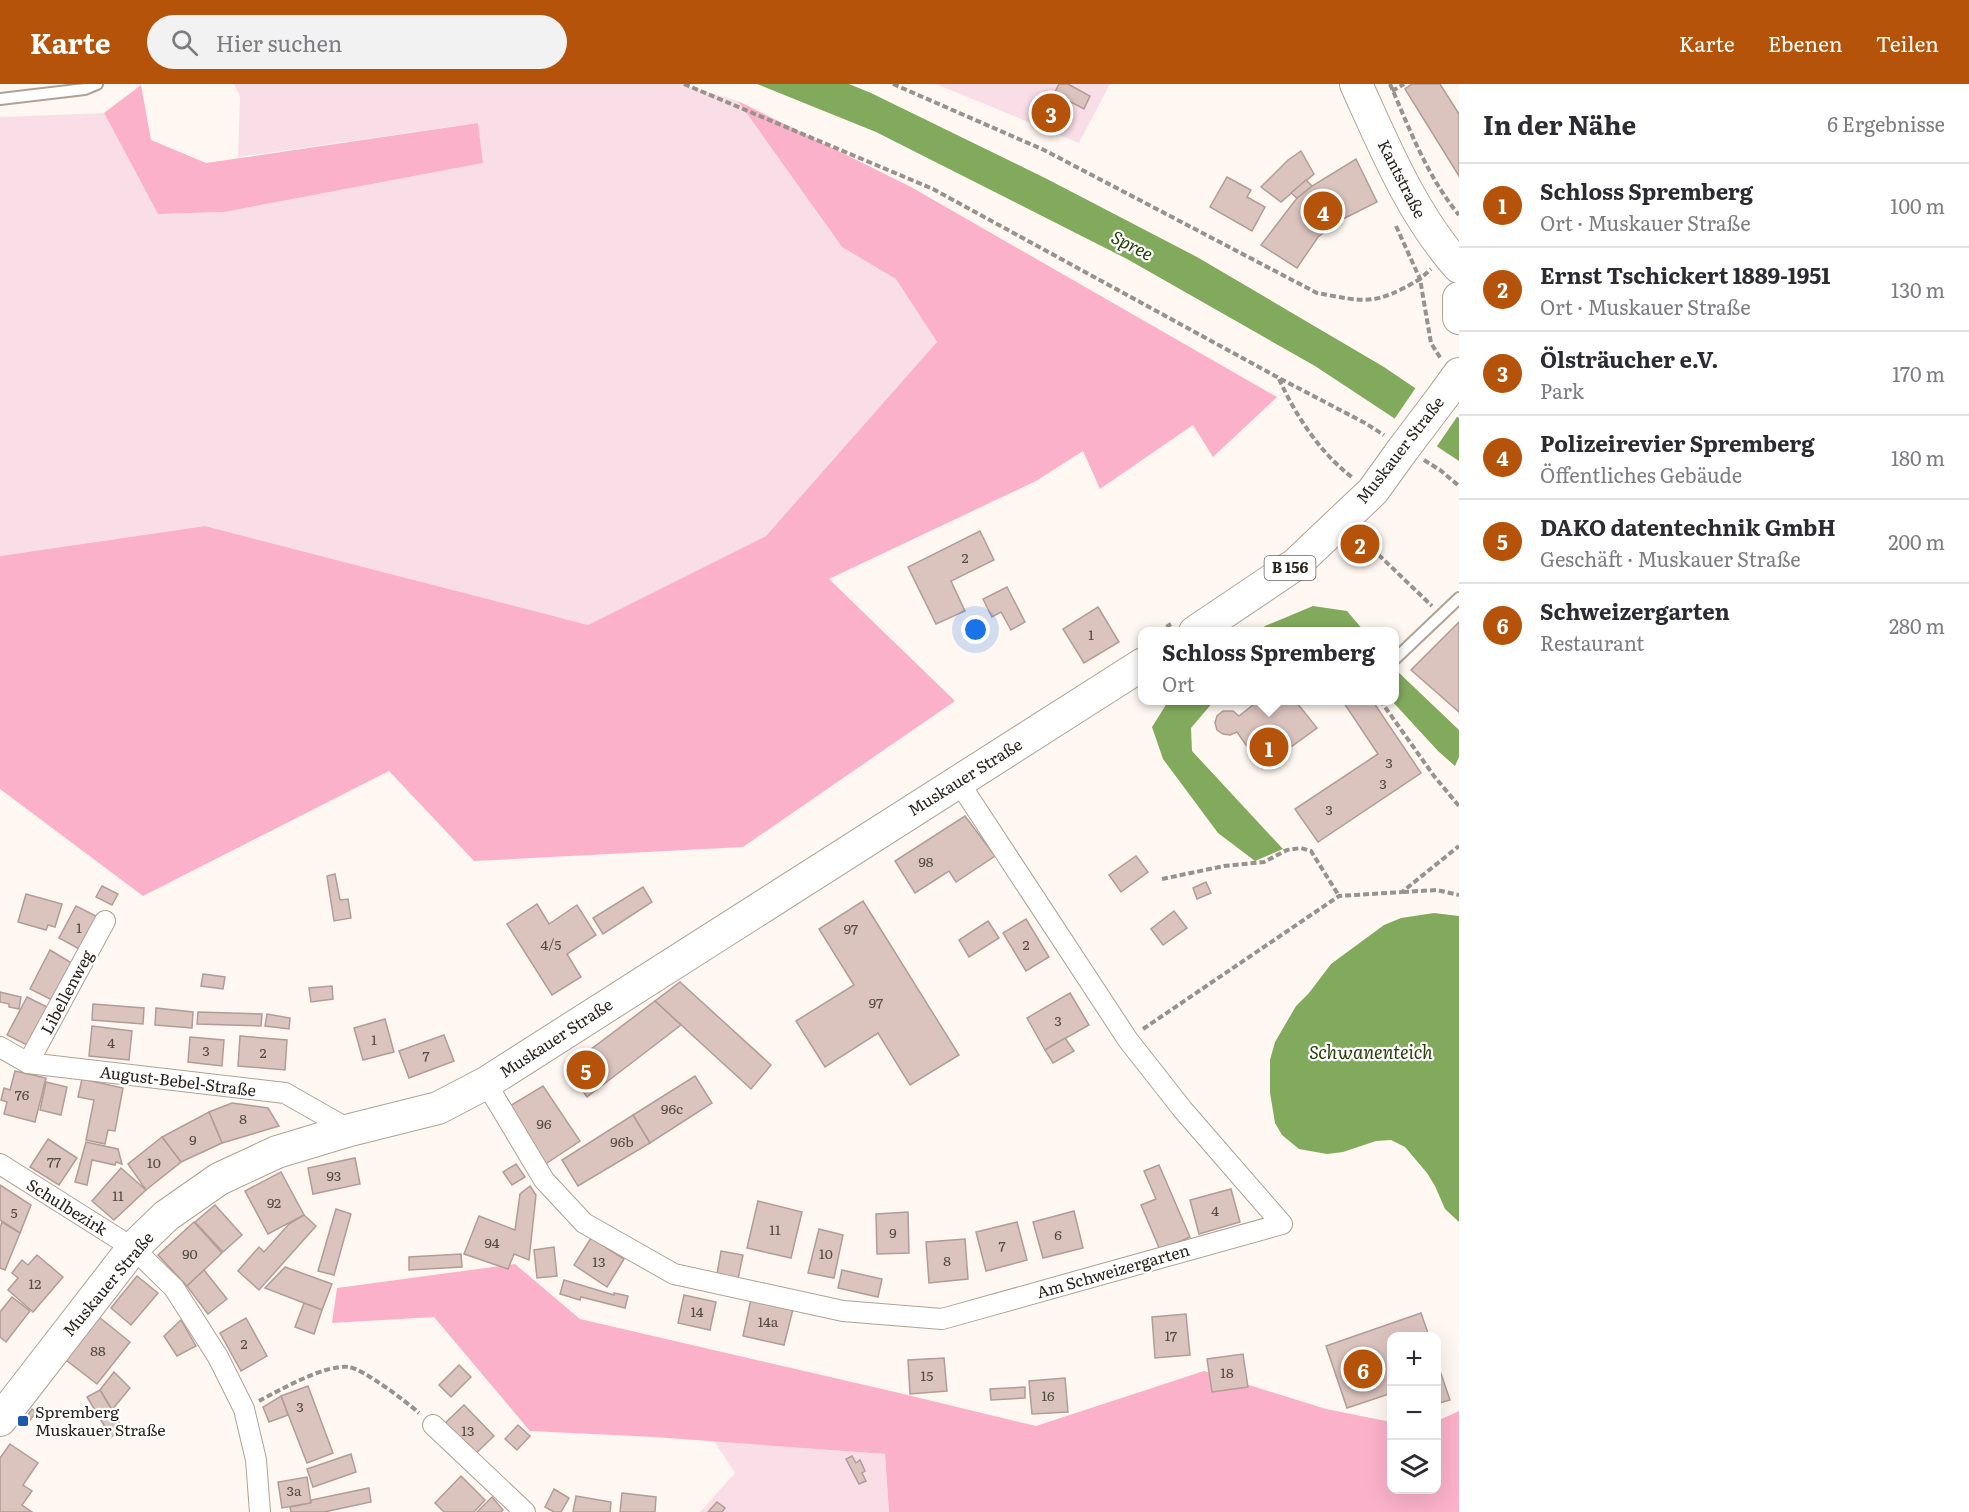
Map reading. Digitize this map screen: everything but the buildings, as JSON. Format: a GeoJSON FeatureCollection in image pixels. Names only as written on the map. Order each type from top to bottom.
{"type":"FeatureCollection","features":[{"type":"Feature","properties":{"kind":"main road","name":"Kantstraße"},"geometry":{"type":"LineString","coordinates":[[1356,84],[1403,186],[1427,226],[1459,267]]}},
{"type":"Feature","properties":{"kind":"main road"},"geometry":{"type":"LineString","coordinates":[[1459,298],[1459,318]]}},
{"type":"Feature","properties":{"kind":"main road","name":"Muskauer Straße"},"geometry":{"type":"LineString","coordinates":[[1202,627],[1296,564],[1373,491],[1405,450],[1447,376]]}},
{"type":"Feature","properties":{"kind":"main road","name":"Muskauer Straße"},"geometry":{"type":"LineString","coordinates":[[0,1420],[133,1248],[166,1216],[219,1179],[277,1152],[350,1130],[438,1108],[486,1083],[1138,667]]}},
{"type":"Feature","properties":{"kind":"street","name":"Am Schweizergarten"},"geometry":{"type":"LineString","coordinates":[[486,1083],[544,1180],[584,1223],[674,1274],[843,1311],[942,1319],[1282,1224],[1183,1110],[1128,1040],[958,781]]}},
{"type":"Feature","properties":{"kind":"street","name":"Libellenweg"},"geometry":{"type":"LineString","coordinates":[[28,1063],[105,921]]}},
{"type":"Feature","properties":{"kind":"street","name":"August-Bebel-Straße"},"geometry":{"type":"LineString","coordinates":[[0,1047],[28,1063],[285,1093],[350,1130]]}},
{"type":"Feature","properties":{"kind":"street","name":"Schulbezirk"},"geometry":{"type":"LineString","coordinates":[[0,1164],[133,1248],[174,1288],[218,1357],[244,1410],[256,1460],[260,1512]]}},
{"type":"Feature","properties":{"kind":"street"},"geometry":{"type":"LineString","coordinates":[[433,1425],[525,1512]]}},
{"type":"Feature","properties":{"kind":"lane"},"geometry":{"type":"LineString","coordinates":[[0,99],[85,89],[98,84]]}},
{"type":"Feature","properties":{"kind":"lane"},"geometry":{"type":"LineString","coordinates":[[1399,655],[1459,598]]}},
{"type":"Feature","properties":{"kind":"path"},"geometry":{"type":"LineString","coordinates":[[684,84],[933,189],[1365,423],[1440,470],[1459,486]]}},
{"type":"Feature","properties":{"kind":"path"},"geometry":{"type":"LineString","coordinates":[[893,84],[1044,150],[1317,293],[1361,301],[1377,300],[1394,295],[1420,279],[1431,343],[1447,376]]}},
{"type":"Feature","properties":{"kind":"path"},"geometry":{"type":"LineString","coordinates":[[1390,84],[1425,165],[1459,215]]}},
{"type":"Feature","properties":{"kind":"path"},"geometry":{"type":"LineString","coordinates":[[1279,378],[1293,408],[1319,444],[1337,466],[1351,477]]}},
{"type":"Feature","properties":{"kind":"path"},"geometry":{"type":"LineString","coordinates":[[1359,535],[1442,616]]}},
{"type":"Feature","properties":{"kind":"path"},"geometry":{"type":"LineString","coordinates":[[1384,705],[1434,776],[1459,806]]}},
{"type":"Feature","properties":{"kind":"path"},"geometry":{"type":"LineString","coordinates":[[1402,892],[1459,846]]}},
{"type":"Feature","properties":{"kind":"path"},"geometry":{"type":"LineString","coordinates":[[1162,879],[1224,866],[1264,862],[1287,850],[1301,848],[1311,851],[1339,896]]}},
{"type":"Feature","properties":{"kind":"path"},"geometry":{"type":"LineString","coordinates":[[1128,1040],[1339,896],[1437,890],[1459,895]]}},
{"type":"Feature","properties":{"kind":"path"},"geometry":{"type":"LineString","coordinates":[[244,1410],[290,1385],[333,1368],[351,1367],[407,1402]]}},
{"type":"Feature","properties":{"kind":"shaded area"},"geometry":{"type":"Polygon","coordinates":[[[234,84],[681,84],[738,101],[842,247],[896,278],[937,342],[873,419],[766,536],[588,625],[205,526],[0,556],[0,117],[104,113],[158,214],[224,212],[483,163],[478,123],[238,157],[240,97],[234,84]]]}},
{"type":"Feature","properties":{"kind":"shaded area"},"geometry":{"type":"Polygon","coordinates":[[[936,84],[1110,84],[1079,143],[936,84]]]}},
{"type":"Feature","properties":{"kind":"shaded area"},"geometry":{"type":"Polygon","coordinates":[[[141,85],[151,140],[206,163],[478,123],[483,163],[224,212],[158,214],[104,113],[141,85]]]}},
{"type":"Feature","properties":{"kind":"shaded area"},"geometry":{"type":"Polygon","coordinates":[[[738,101],[911,187],[1277,397],[1213,457],[1193,425],[1100,489],[1083,451],[1036,481],[829,579],[955,701],[743,847],[474,861],[389,771],[143,896],[0,789],[0,556],[205,526],[588,625],[766,536],[937,342],[896,279],[842,247],[738,101]]]}},
{"type":"Feature","properties":{"kind":"shaded area"},"geometry":{"type":"Polygon","coordinates":[[[515,1264],[580,1319],[1036,1426],[1204,1371],[1326,1409],[1387,1421],[1387,1494],[1441,1494],[1441,1419],[1459,1411],[1459,1512],[889,1512],[885,1454],[654,1437],[530,1431],[434,1317],[332,1323],[337,1288],[515,1264]]]}},
{"type":"Feature","properties":{"kind":"shaded area"},"geometry":{"type":"Polygon","coordinates":[[[714,1441],[885,1454],[889,1512],[700,1512],[735,1473],[714,1441]]]}},
{"type":"Feature","properties":{"kind":"water","name":"Spree"},"geometry":{"type":"Polygon","coordinates":[[[757,84],[849,84],[1047,179],[1197,257],[1384,367],[1459,418],[1459,461],[1315,366],[1127,259],[876,132],[757,84]]]}},
{"type":"Feature","properties":{"kind":"water"},"geometry":{"type":"Polygon","coordinates":[[[1313,606],[1347,611],[1361,627],[1264,627],[1313,606]]]}},
{"type":"Feature","properties":{"kind":"water"},"geometry":{"type":"Polygon","coordinates":[[[1399,673],[1459,730],[1459,757],[1455,766],[1396,705],[1399,705],[1399,673]]]}},
{"type":"Feature","properties":{"kind":"water"},"geometry":{"type":"Polygon","coordinates":[[[1166,705],[1211,705],[1191,728],[1192,751],[1283,849],[1255,861],[1218,833],[1163,759],[1152,727],[1166,705]]]}},
{"type":"Feature","properties":{"kind":"water","name":"Schwanenteich"},"geometry":{"type":"Polygon","coordinates":[[[1434,913],[1459,916],[1459,1222],[1445,1209],[1427,1173],[1405,1147],[1391,1140],[1376,1141],[1343,1152],[1327,1154],[1299,1149],[1282,1135],[1275,1123],[1270,1093],[1270,1060],[1275,1042],[1296,1006],[1331,964],[1384,925],[1401,918],[1434,913]]]}},
{"type":"Feature","properties":{"kind":"pier"},"geometry":{"type":"Polygon","coordinates":[[[1417,386],[1459,414],[1435,449],[1393,421],[1417,386]]]}},
{"type":"Feature","properties":{"kind":"place","name":"Ölsträucher e.V."},"geometry":{"type":"Point","coordinates":[1051,113]}},
{"type":"Feature","properties":{"kind":"place","name":"Polizeirevier Spremberg"},"geometry":{"type":"Point","coordinates":[1323,211]}},
{"type":"Feature","properties":{"kind":"place","name":"Ernst Tschickert 1889-1951"},"geometry":{"type":"Point","coordinates":[1360,544]}},
{"type":"Feature","properties":{"kind":"place","name":"Schloss Spremberg"},"geometry":{"type":"Point","coordinates":[1269,747]}},
{"type":"Feature","properties":{"kind":"place","name":"DAKO datentechnik GmbH"},"geometry":{"type":"Point","coordinates":[586,1070]}},
{"type":"Feature","properties":{"kind":"place","name":"Schweizergarten"},"geometry":{"type":"Point","coordinates":[1363,1369]}},
{"type":"Feature","properties":{"kind":"place","name":"Spremberg Muskauer Straße"},"geometry":{"type":"Point","coordinates":[23,1421]}}]}
